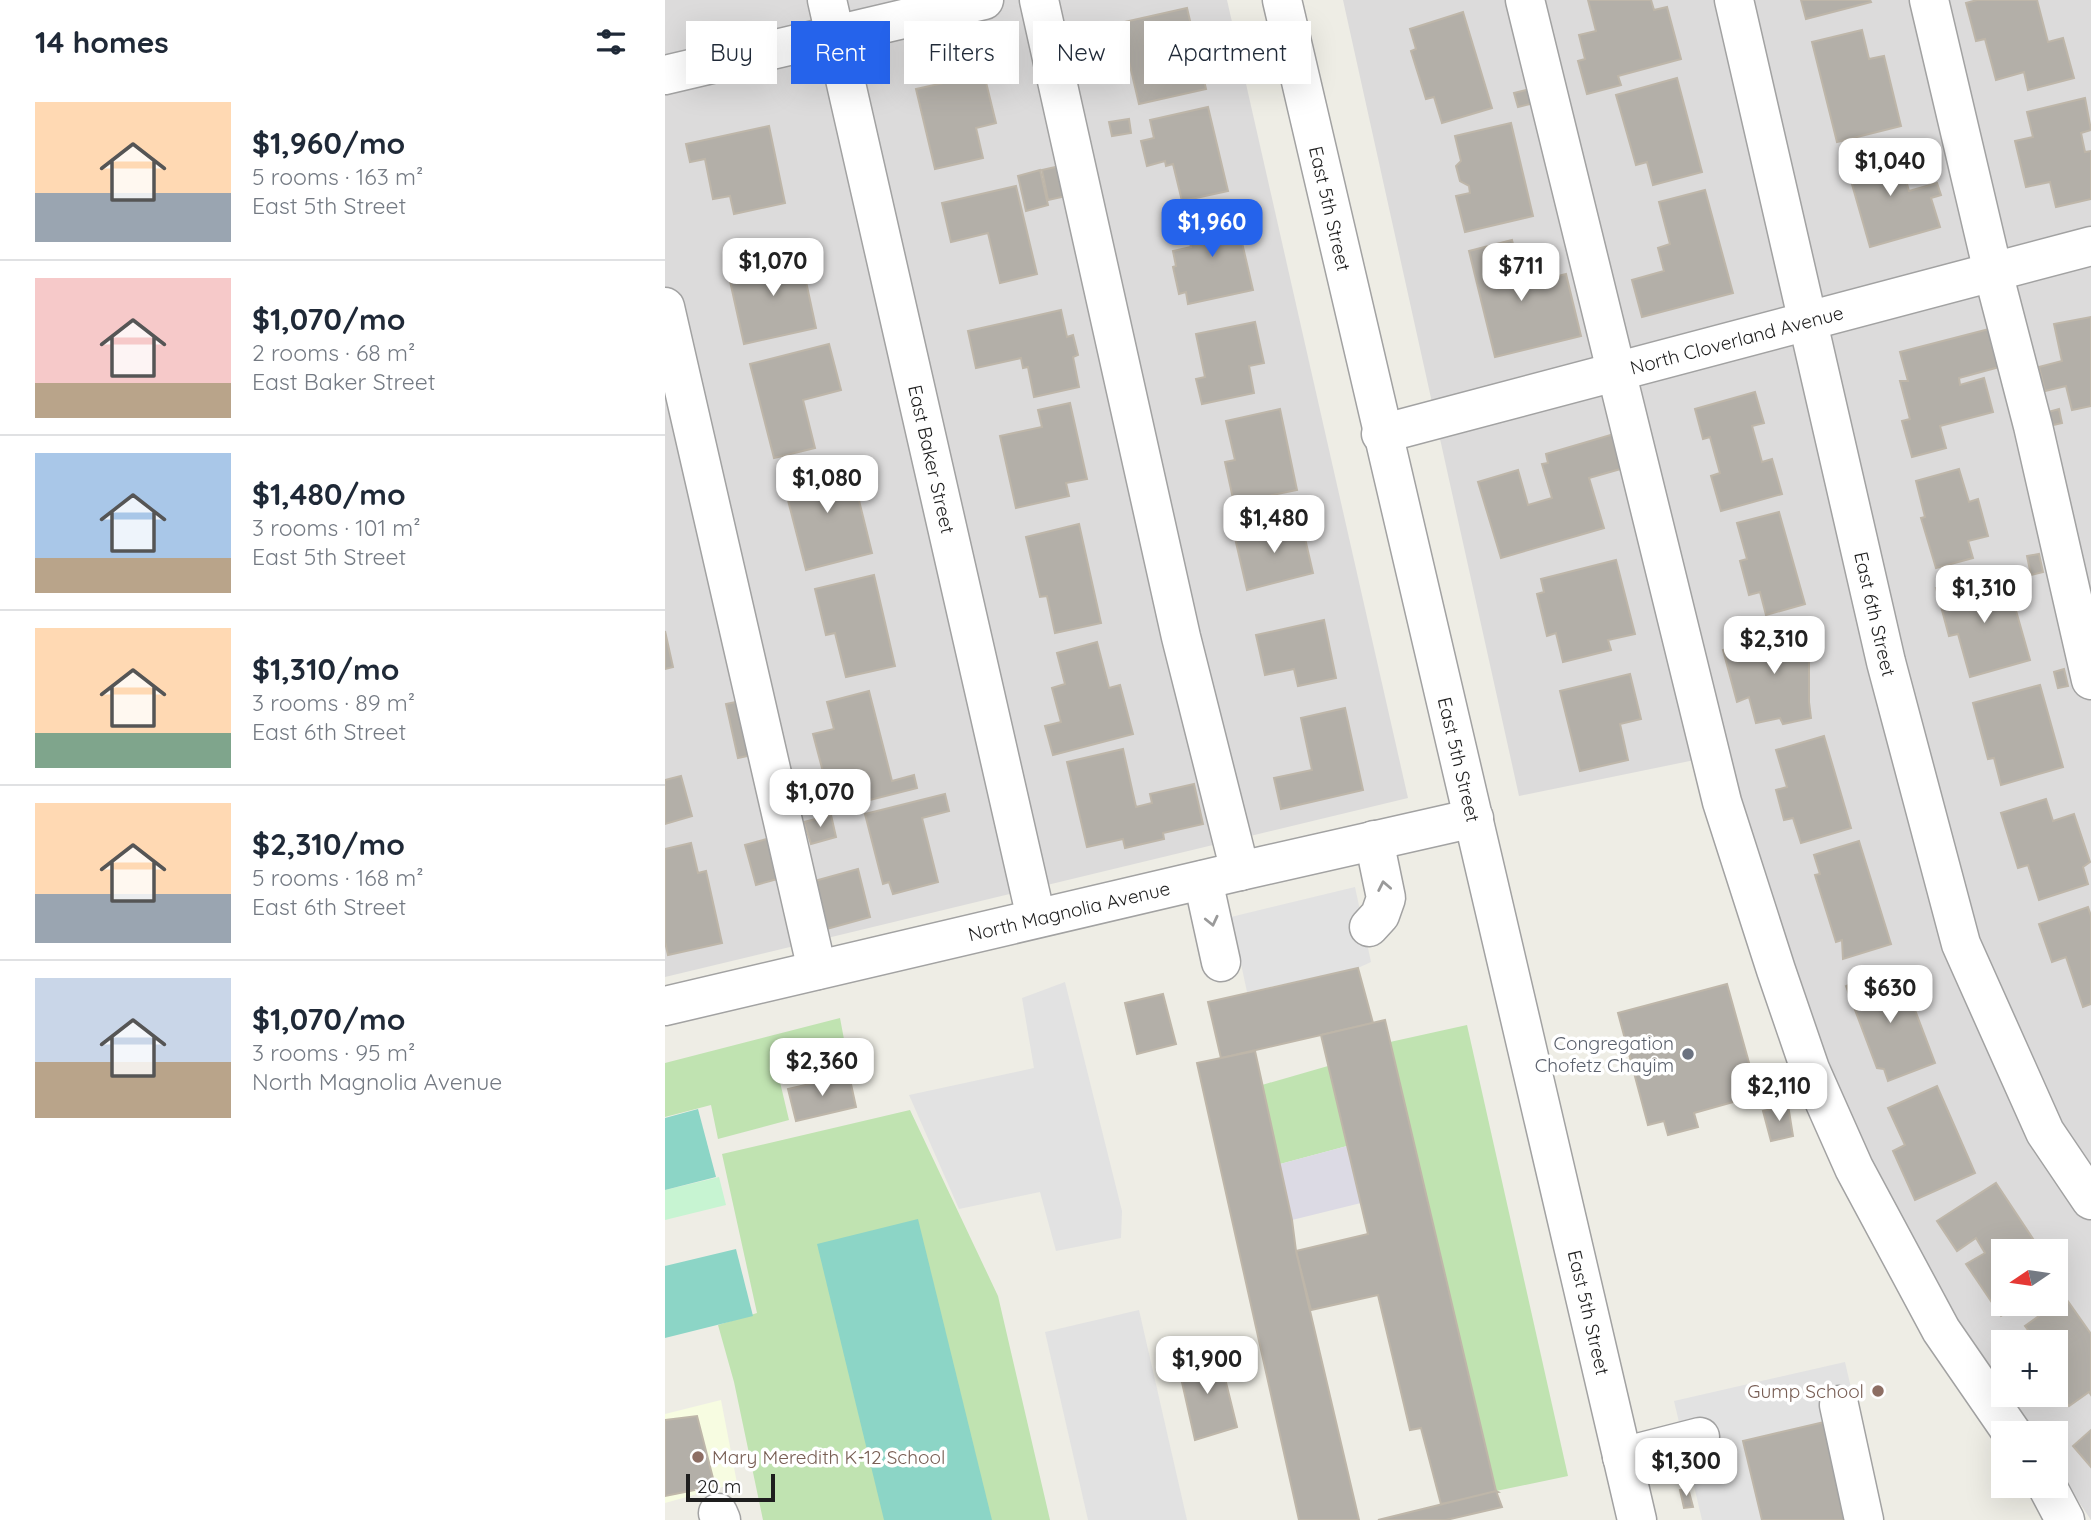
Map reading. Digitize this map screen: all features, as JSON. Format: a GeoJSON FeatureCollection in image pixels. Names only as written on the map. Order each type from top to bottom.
{"type":"FeatureCollection","features":[{"type":"Feature","properties":{"kind":"street"},"geometry":{"type":"LineString","coordinates":[[665,75],[831,18],[984,0]]}},
{"type":"Feature","properties":{"kind":"street"},"geometry":{"type":"LineString","coordinates":[[1039,0],[1178,623],[1240,871]]}},
{"type":"Feature","properties":{"kind":"street","name":"East 5th Street"},"geometry":{"type":"LineString","coordinates":[[1282,0],[1381,434],[1474,818],[1637,1520]]}},
{"type":"Feature","properties":{"kind":"street"},"geometry":{"type":"LineString","coordinates":[[1525,0],[1722,802],[1810,1069],[1854,1168],[1941,1330],[2005,1421]]}},
{"type":"Feature","properties":{"kind":"street","name":"East 6th Street"},"geometry":{"type":"LineString","coordinates":[[1734,0],[1806,323],[1886,662],[1961,944],[2045,1132],[2091,1200]]}},
{"type":"Feature","properties":{"kind":"street"},"geometry":{"type":"LineString","coordinates":[[1929,0],[1993,272],[2033,426],[2091,680]]}},
{"type":"Feature","properties":{"kind":"street","name":"East Baker Street"},"geometry":{"type":"LineString","coordinates":[[831,18],[1036,918]]}},
{"type":"Feature","properties":{"kind":"street","name":"North Cloverland Avenue"},"geometry":{"type":"LineString","coordinates":[[1381,434],[2091,246]]}},
{"type":"Feature","properties":{"kind":"street"},"geometry":{"type":"LineString","coordinates":[[665,307],[817,970]]}},
{"type":"Feature","properties":{"kind":"street","name":"North Magnolia Avenue"},"geometry":{"type":"LineString","coordinates":[[665,1006],[1474,818]]}},
{"type":"Feature","properties":{"kind":"street"},"geometry":{"type":"LineString","coordinates":[[1369,928],[1380,915],[1386,898],[1374,840]]}},
{"type":"Feature","properties":{"kind":"street"},"geometry":{"type":"LineString","coordinates":[[1202,880],[1221,962]]}},
{"type":"Feature","properties":{"kind":"street"},"geometry":{"type":"LineString","coordinates":[[1839,1405],[1864,1520]]}},
{"type":"Feature","properties":{"kind":"street"},"geometry":{"type":"LineString","coordinates":[[1622,1457],[1700,1437]]}},
{"type":"Feature","properties":{"kind":"street"},"geometry":{"type":"LineString","coordinates":[[2053,1498],[2065,1520]]}},
{"type":"Feature","properties":{"kind":"shaded area"},"geometry":{"type":"Polygon","coordinates":[[[665,0],[1227,0],[1232,21],[1144,21],[1144,84],[1246,84],[1408,798],[665,977],[665,0]]]}},
{"type":"Feature","properties":{"kind":"shaded area"},"geometry":{"type":"Polygon","coordinates":[[[1343,0],[2091,0],[2091,1520],[2068,1486],[2068,1421],[2025,1421],[2015,1407],[2068,1407],[2068,1330],[1991,1330],[1991,1369],[1923,1267],[1823,1056],[1724,754],[1519,796],[1343,0]]]}},
{"type":"Feature","properties":{"kind":"shaded area"},"geometry":{"type":"Polygon","coordinates":[[[1355,887],[1371,962],[1358,968],[1247,992],[1231,917],[1355,887]]]}},
{"type":"Feature","properties":{"kind":"shaded area"},"geometry":{"type":"Polygon","coordinates":[[[1065,982],[1122,1211],[1121,1238],[1056,1251],[1040,1192],[959,1209],[909,1095],[1034,1068],[1022,998],[1065,982]]]}},
{"type":"Feature","properties":{"kind":"shaded area"},"geometry":{"type":"Polygon","coordinates":[[[698,1109],[716,1177],[665,1190],[665,1118],[698,1109]]]}},
{"type":"Feature","properties":{"kind":"shaded area"},"geometry":{"type":"Polygon","coordinates":[[[1347,1146],[1361,1203],[1292,1220],[1280,1164],[1347,1146]]]}},
{"type":"Feature","properties":{"kind":"shaded area"},"geometry":{"type":"Polygon","coordinates":[[[918,1219],[992,1520],[884,1520],[817,1244],[918,1219]]]}},
{"type":"Feature","properties":{"kind":"shaded area"},"geometry":{"type":"Polygon","coordinates":[[[736,1249],[753,1316],[665,1338],[665,1266],[736,1249]]]}},
{"type":"Feature","properties":{"kind":"shaded area"},"geometry":{"type":"Polygon","coordinates":[[[1139,1310],[1187,1520],[1088,1520],[1045,1332],[1139,1310]]]}},
{"type":"Feature","properties":{"kind":"shaded area"},"geometry":{"type":"Polygon","coordinates":[[[1845,1362],[1857,1414],[1744,1441],[1762,1520],[1702,1520],[1674,1401],[1845,1362]]]}},
{"type":"Feature","properties":{"kind":"shaded area","name":"Mary Meredith K-12 School"},"geometry":{"type":"Polygon","coordinates":[[[721,1400],[737,1483],[665,1503],[665,1414],[721,1400]]]}},
{"type":"Feature","properties":{"kind":"green space"},"geometry":{"type":"Polygon","coordinates":[[[840,1018],[849,1066],[780,1082],[789,1120],[718,1139],[711,1105],[665,1117],[665,1063],[840,1018]]]}},
{"type":"Feature","properties":{"kind":"green space"},"geometry":{"type":"Polygon","coordinates":[[[1467,1025],[1568,1476],[1496,1491],[1390,1042],[1467,1025]]]}},
{"type":"Feature","properties":{"kind":"green space"},"geometry":{"type":"Polygon","coordinates":[[[1328,1066],[1347,1146],[1280,1164],[1262,1085],[1328,1066]]]}},
{"type":"Feature","properties":{"kind":"green space"},"geometry":{"type":"Polygon","coordinates":[[[910,1110],[998,1296],[1050,1520],[763,1520],[734,1382],[718,1325],[757,1313],[722,1154],[910,1110]]]}},
{"type":"Feature","properties":{"kind":"green space"},"geometry":{"type":"Polygon","coordinates":[[[719,1177],[726,1205],[665,1220],[665,1190],[719,1177]]]}},
{"type":"Feature","properties":{"kind":"building"},"geometry":{"type":"Polygon","coordinates":[[[1588,0],[1651,0],[1654,10],[1667,7],[1681,59],[1618,76],[1621,85],[1587,94],[1578,61],[1585,59],[1579,35],[1596,31],[1588,0]]]}},
{"type":"Feature","properties":{"kind":"building"},"geometry":{"type":"Polygon","coordinates":[[[1801,0],[1870,0],[1871,2],[1806,19],[1801,0]]]}},
{"type":"Feature","properties":{"kind":"building"},"geometry":{"type":"Polygon","coordinates":[[[1977,0],[2037,0],[2048,42],[2063,38],[2074,78],[2028,90],[2024,72],[1996,80],[1985,39],[1976,41],[1966,3],[1977,0]]]}},
{"type":"Feature","properties":{"kind":"building"},"geometry":{"type":"Polygon","coordinates":[[[1187,8],[1190,21],[1144,21],[1144,84],[1205,84],[1206,89],[1139,104],[1130,66],[1129,21],[1187,8]]]}},
{"type":"Feature","properties":{"kind":"building"},"geometry":{"type":"Polygon","coordinates":[[[1463,12],[1492,108],[1442,123],[1434,97],[1426,99],[1411,51],[1416,49],[1410,29],[1463,12]]]}},
{"type":"Feature","properties":{"kind":"building"},"geometry":{"type":"Polygon","coordinates":[[[1862,30],[1869,59],[1884,56],[1901,126],[1837,142],[1812,42],[1862,30]]]}},
{"type":"Feature","properties":{"kind":"building"},"geometry":{"type":"Polygon","coordinates":[[[1677,78],[1702,172],[1653,185],[1647,162],[1636,165],[1616,95],[1677,78]]]}},
{"type":"Feature","properties":{"kind":"building"},"geometry":{"type":"Polygon","coordinates":[[[939,84],[986,84],[996,123],[976,128],[983,158],[935,169],[916,89],[939,84]]]}},
{"type":"Feature","properties":{"kind":"building"},"geometry":{"type":"Polygon","coordinates":[[[1530,89],[1534,103],[1518,107],[1514,93],[1530,89]]]}},
{"type":"Feature","properties":{"kind":"building"},"geometry":{"type":"Polygon","coordinates":[[[2085,98],[2091,130],[2081,133],[2085,152],[2091,151],[2091,199],[2056,207],[2050,182],[2026,187],[2015,141],[2033,137],[2027,112],[2085,98]]]}},
{"type":"Feature","properties":{"kind":"building"},"geometry":{"type":"Polygon","coordinates":[[[1208,107],[1228,191],[1182,201],[1173,164],[1166,166],[1165,161],[1147,166],[1141,141],[1154,138],[1150,120],[1208,107]]]}},
{"type":"Feature","properties":{"kind":"building"},"geometry":{"type":"Polygon","coordinates":[[[1129,119],[1131,133],[1112,136],[1109,122],[1129,119]]]}},
{"type":"Feature","properties":{"kind":"building"},"geometry":{"type":"Polygon","coordinates":[[[1511,123],[1533,216],[1465,232],[1456,196],[1470,193],[1469,186],[1460,181],[1456,166],[1461,161],[1455,136],[1511,123]]]}},
{"type":"Feature","properties":{"kind":"building"},"geometry":{"type":"Polygon","coordinates":[[[769,126],[785,203],[734,214],[730,196],[713,199],[705,159],[690,162],[686,144],[769,126]]]}},
{"type":"Feature","properties":{"kind":"building"},"geometry":{"type":"Polygon","coordinates":[[[1896,145],[1909,191],[1937,183],[1941,195],[1931,198],[1940,227],[1870,247],[1845,160],[1896,145]]]}},
{"type":"Feature","properties":{"kind":"building"},"geometry":{"type":"Polygon","coordinates":[[[1060,166],[1066,196],[1048,200],[1042,170],[1060,166]]]}},
{"type":"Feature","properties":{"kind":"building"},"geometry":{"type":"Polygon","coordinates":[[[1040,170],[1048,205],[1026,211],[1018,176],[1040,170]]]}},
{"type":"Feature","properties":{"kind":"building"},"geometry":{"type":"Polygon","coordinates":[[[1016,186],[1037,274],[1000,283],[988,233],[951,242],[942,203],[1016,186]]]}},
{"type":"Feature","properties":{"kind":"building"},"geometry":{"type":"Polygon","coordinates":[[[1705,190],[1733,293],[1642,317],[1632,280],[1664,271],[1658,248],[1670,244],[1659,202],[1705,190]]]}},
{"type":"Feature","properties":{"kind":"building"},"geometry":{"type":"Polygon","coordinates":[[[1234,208],[1253,290],[1188,304],[1186,292],[1179,294],[1173,267],[1176,266],[1173,251],[1191,247],[1185,220],[1234,208]]]}},
{"type":"Feature","properties":{"kind":"building"},"geometry":{"type":"Polygon","coordinates":[[[1512,240],[1523,285],[1566,274],[1581,336],[1495,357],[1469,251],[1512,240]]]}},
{"type":"Feature","properties":{"kind":"building"},"geometry":{"type":"Polygon","coordinates":[[[799,249],[816,328],[744,344],[728,272],[771,262],[770,255],[799,249]]]}},
{"type":"Feature","properties":{"kind":"building"},"geometry":{"type":"Polygon","coordinates":[[[1061,310],[1067,337],[1073,335],[1078,355],[1073,357],[1079,387],[1034,397],[1028,367],[1023,368],[1021,358],[976,368],[968,331],[1061,310]]]}},
{"type":"Feature","properties":{"kind":"building"},"geometry":{"type":"Polygon","coordinates":[[[2091,317],[2091,406],[2072,410],[2066,386],[2045,391],[2039,367],[2062,361],[2054,324],[2091,317]]]}},
{"type":"Feature","properties":{"kind":"building"},"geometry":{"type":"Polygon","coordinates":[[[1255,322],[1264,363],[1249,366],[1254,393],[1202,404],[1196,379],[1205,377],[1196,334],[1255,322]]]}},
{"type":"Feature","properties":{"kind":"building"},"geometry":{"type":"Polygon","coordinates":[[[1993,328],[2003,366],[1959,378],[1960,385],[1984,378],[1993,412],[1940,426],[1946,448],[1912,457],[1902,421],[1910,419],[1900,381],[1908,381],[1900,352],[1993,328]]]}},
{"type":"Feature","properties":{"kind":"building"},"geometry":{"type":"Polygon","coordinates":[[[829,344],[841,390],[803,400],[815,448],[774,458],[750,364],[829,344]]]}},
{"type":"Feature","properties":{"kind":"building"},"geometry":{"type":"Polygon","coordinates":[[[1755,392],[1764,423],[1752,426],[1762,462],[1772,459],[1782,494],[1721,511],[1711,476],[1720,473],[1710,437],[1703,439],[1695,409],[1755,392]]]}},
{"type":"Feature","properties":{"kind":"building"},"geometry":{"type":"Polygon","coordinates":[[[1070,403],[1087,479],[1066,483],[1069,496],[1016,508],[1000,436],[1042,427],[1038,410],[1070,403]]]}},
{"type":"Feature","properties":{"kind":"building"},"geometry":{"type":"Polygon","coordinates":[[[1280,409],[1297,490],[1234,503],[1225,462],[1235,460],[1226,421],[1280,409]]]}},
{"type":"Feature","properties":{"kind":"building"},"geometry":{"type":"Polygon","coordinates":[[[2059,409],[2062,423],[2049,426],[2045,413],[2059,409]]]}},
{"type":"Feature","properties":{"kind":"building"},"geometry":{"type":"Polygon","coordinates":[[[1614,434],[1624,468],[1589,478],[1604,528],[1501,558],[1478,482],[1518,470],[1528,505],[1552,498],[1542,464],[1548,463],[1546,454],[1614,434]]]}},
{"type":"Feature","properties":{"kind":"building"},"geometry":{"type":"Polygon","coordinates":[[[849,460],[872,553],[806,570],[782,477],[849,460]]]}},
{"type":"Feature","properties":{"kind":"building"},"geometry":{"type":"Polygon","coordinates":[[[1959,469],[1969,502],[1978,499],[1988,536],[1968,541],[1973,558],[1936,568],[1921,518],[1925,517],[1916,481],[1959,469]]]}},
{"type":"Feature","properties":{"kind":"building"},"geometry":{"type":"Polygon","coordinates":[[[1779,512],[1805,604],[1766,615],[1760,592],[1749,595],[1740,561],[1747,559],[1737,523],[1779,512]]]}},
{"type":"Feature","properties":{"kind":"building"},"geometry":{"type":"Polygon","coordinates":[[[1301,521],[1313,573],[1247,590],[1235,538],[1301,521]]]}},
{"type":"Feature","properties":{"kind":"building"},"geometry":{"type":"Polygon","coordinates":[[[1079,524],[1101,623],[1055,633],[1047,596],[1040,597],[1026,537],[1079,524]]]}},
{"type":"Feature","properties":{"kind":"building"},"geometry":{"type":"Polygon","coordinates":[[[2039,554],[2043,572],[2031,575],[2027,556],[2039,554]]]}},
{"type":"Feature","properties":{"kind":"building"},"geometry":{"type":"Polygon","coordinates":[[[1616,560],[1635,634],[1608,640],[1611,650],[1563,662],[1556,633],[1547,636],[1537,594],[1544,592],[1541,579],[1616,560]]]}},
{"type":"Feature","properties":{"kind":"building"},"geometry":{"type":"Polygon","coordinates":[[[874,575],[895,666],[846,677],[835,633],[826,635],[815,589],[874,575]]]}},
{"type":"Feature","properties":{"kind":"building"},"geometry":{"type":"Polygon","coordinates":[[[1983,575],[1988,592],[2009,586],[2030,660],[1970,677],[1958,634],[1949,636],[1936,588],[1983,575]]]}},
{"type":"Feature","properties":{"kind":"building"},"geometry":{"type":"Polygon","coordinates":[[[1324,620],[1336,678],[1298,686],[1294,669],[1265,675],[1256,635],[1324,620]]]}},
{"type":"Feature","properties":{"kind":"building"},"geometry":{"type":"Polygon","coordinates":[[[1811,627],[1817,655],[1809,657],[1811,718],[1783,724],[1780,718],[1756,723],[1749,697],[1737,702],[1723,650],[1811,627]]]}},
{"type":"Feature","properties":{"kind":"building"},"geometry":{"type":"Polygon","coordinates":[[[665,631],[673,667],[665,669],[665,631]]]}},
{"type":"Feature","properties":{"kind":"building"},"geometry":{"type":"Polygon","coordinates":[[[1097,642],[1109,688],[1120,685],[1133,734],[1053,755],[1045,726],[1061,722],[1052,688],[1065,684],[1057,653],[1097,642]]]}},
{"type":"Feature","properties":{"kind":"building"},"geometry":{"type":"Polygon","coordinates":[[[2064,669],[2068,686],[2058,688],[2054,672],[2064,669]]]}},
{"type":"Feature","properties":{"kind":"building"},"geometry":{"type":"Polygon","coordinates":[[[1630,674],[1641,719],[1620,724],[1628,760],[1580,771],[1560,691],[1630,674]]]}},
{"type":"Feature","properties":{"kind":"building"},"geometry":{"type":"Polygon","coordinates":[[[2040,685],[2063,767],[2001,785],[1994,758],[1988,759],[1973,703],[2040,685]]]}},
{"type":"Feature","properties":{"kind":"building"},"geometry":{"type":"Polygon","coordinates":[[[869,691],[892,781],[914,775],[917,788],[846,806],[839,780],[826,783],[813,734],[834,729],[827,702],[869,691]]]}},
{"type":"Feature","properties":{"kind":"building"},"geometry":{"type":"Polygon","coordinates":[[[741,701],[752,755],[738,758],[726,704],[741,701]]]}},
{"type":"Feature","properties":{"kind":"building"},"geometry":{"type":"Polygon","coordinates":[[[1345,708],[1363,790],[1281,809],[1274,778],[1312,770],[1301,718],[1345,708]]]}},
{"type":"Feature","properties":{"kind":"building"},"geometry":{"type":"Polygon","coordinates":[[[1824,736],[1851,828],[1801,843],[1793,818],[1784,820],[1776,790],[1787,787],[1776,750],[1824,736]]]}},
{"type":"Feature","properties":{"kind":"building"},"geometry":{"type":"Polygon","coordinates":[[[1123,749],[1136,807],[1152,803],[1150,794],[1194,784],[1203,824],[1163,833],[1164,839],[1125,848],[1123,839],[1087,847],[1067,762],[1123,749]]]}},
{"type":"Feature","properties":{"kind":"building"},"geometry":{"type":"Polygon","coordinates":[[[681,776],[692,816],[665,824],[665,780],[681,776]]]}},
{"type":"Feature","properties":{"kind":"building"},"geometry":{"type":"Polygon","coordinates":[[[945,794],[949,811],[922,818],[938,882],[893,894],[889,882],[883,884],[865,814],[945,794]]]}},
{"type":"Feature","properties":{"kind":"building"},"geometry":{"type":"Polygon","coordinates":[[[2046,799],[2053,821],[2074,814],[2090,862],[2083,867],[2088,884],[2039,900],[2028,865],[2018,868],[2001,813],[2046,799]]]}},
{"type":"Feature","properties":{"kind":"building"},"geometry":{"type":"Polygon","coordinates":[[[831,815],[836,837],[811,844],[804,822],[831,815]]]}},
{"type":"Feature","properties":{"kind":"building"},"geometry":{"type":"Polygon","coordinates":[[[770,838],[781,878],[756,885],[745,845],[770,838]]]}},
{"type":"Feature","properties":{"kind":"building"},"geometry":{"type":"Polygon","coordinates":[[[1859,841],[1891,944],[1843,959],[1842,940],[1836,942],[1815,875],[1820,874],[1814,855],[1859,841]]]}},
{"type":"Feature","properties":{"kind":"building"},"geometry":{"type":"Polygon","coordinates":[[[691,843],[698,873],[706,871],[722,943],[668,955],[665,942],[665,849],[691,843]]]}},
{"type":"Feature","properties":{"kind":"building"},"geometry":{"type":"Polygon","coordinates":[[[858,869],[870,917],[823,930],[811,882],[858,869]]]}},
{"type":"Feature","properties":{"kind":"building"},"geometry":{"type":"Polygon","coordinates":[[[2088,907],[2091,916],[2091,1004],[2083,1007],[2066,957],[2052,962],[2039,924],[2088,907]]]}},
{"type":"Feature","properties":{"kind":"building"},"geometry":{"type":"Polygon","coordinates":[[[1358,968],[1373,1023],[1221,1058],[1208,1002],[1358,968]]]}},
{"type":"Feature","properties":{"kind":"building"},"geometry":{"type":"Polygon","coordinates":[[[1890,969],[1896,984],[1904,981],[1935,1063],[1888,1081],[1884,1069],[1877,1068],[1846,986],[1890,969]]]}},
{"type":"Feature","properties":{"kind":"building","name":"Congregation Chofetz Chayim"},"geometry":{"type":"Polygon","coordinates":[[[1727,984],[1758,1095],[1694,1113],[1698,1127],[1668,1135],[1664,1121],[1648,1125],[1618,1013],[1727,984]]]}},
{"type":"Feature","properties":{"kind":"building"},"geometry":{"type":"Polygon","coordinates":[[[1163,994],[1176,1044],[1137,1054],[1125,1003],[1163,994]]]}},
{"type":"Feature","properties":{"kind":"building"},"geometry":{"type":"Polygon","coordinates":[[[1385,1020],[1498,1492],[1441,1504],[1421,1428],[1410,1430],[1378,1295],[1311,1310],[1296,1251],[1368,1234],[1321,1035],[1385,1020]]]}},
{"type":"Feature","properties":{"kind":"building"},"geometry":{"type":"Polygon","coordinates":[[[1255,1051],[1292,1220],[1296,1251],[1359,1520],[1299,1520],[1197,1063],[1255,1051]]]}},
{"type":"Feature","properties":{"kind":"building"},"geometry":{"type":"Polygon","coordinates":[[[849,1075],[856,1107],[796,1121],[788,1089],[849,1075]]]}},
{"type":"Feature","properties":{"kind":"building"},"geometry":{"type":"Polygon","coordinates":[[[1937,1086],[1975,1173],[1915,1200],[1893,1151],[1905,1145],[1888,1108],[1937,1086]]]}},
{"type":"Feature","properties":{"kind":"building"},"geometry":{"type":"Polygon","coordinates":[[[1788,1105],[1793,1136],[1771,1141],[1763,1111],[1788,1105]]]}},
{"type":"Feature","properties":{"kind":"building"},"geometry":{"type":"Polygon","coordinates":[[[1996,1183],[2033,1239],[1991,1239],[1991,1301],[1966,1264],[1985,1253],[1976,1238],[1957,1251],[1937,1221],[1996,1183]]]}},
{"type":"Feature","properties":{"kind":"building"},"geometry":{"type":"Polygon","coordinates":[[[2069,1303],[2091,1334],[2091,1395],[2089,1392],[2068,1405],[2068,1330],[2028,1330],[2025,1326],[2039,1316],[2069,1316],[2069,1303]]]}},
{"type":"Feature","properties":{"kind":"building"},"geometry":{"type":"Polygon","coordinates":[[[1219,1354],[1237,1427],[1195,1440],[1177,1360],[1219,1354]]]}},
{"type":"Feature","properties":{"kind":"building"},"geometry":{"type":"Polygon","coordinates":[[[697,1416],[715,1486],[665,1496],[665,1420],[697,1416]]]}},
{"type":"Feature","properties":{"kind":"building"},"geometry":{"type":"Polygon","coordinates":[[[1833,1420],[1854,1520],[1762,1520],[1743,1441],[1833,1420]]]}},
{"type":"Feature","properties":{"kind":"building"},"geometry":{"type":"Polygon","coordinates":[[[2091,1430],[2091,1467],[2073,1446],[2091,1430]]]}},
{"type":"Feature","properties":{"kind":"building"},"geometry":{"type":"Polygon","coordinates":[[[1688,1488],[1693,1507],[1684,1508],[1680,1490],[1688,1488]]]}},
{"type":"Feature","properties":{"kind":"building"},"geometry":{"type":"Polygon","coordinates":[[[1496,1491],[1502,1507],[1446,1520],[1378,1520],[1496,1491]]]}},
{"type":"Feature","properties":{"kind":"place","name":"Congregation Chofetz Chayim"},"geometry":{"type":"Point","coordinates":[1688,1054]}},
{"type":"Feature","properties":{"kind":"place","name":"Gump School"},"geometry":{"type":"Point","coordinates":[1878,1391]}},
{"type":"Feature","properties":{"kind":"place","name":"Mary Meredith K-12 School"},"geometry":{"type":"Point","coordinates":[698,1457]}}]}
